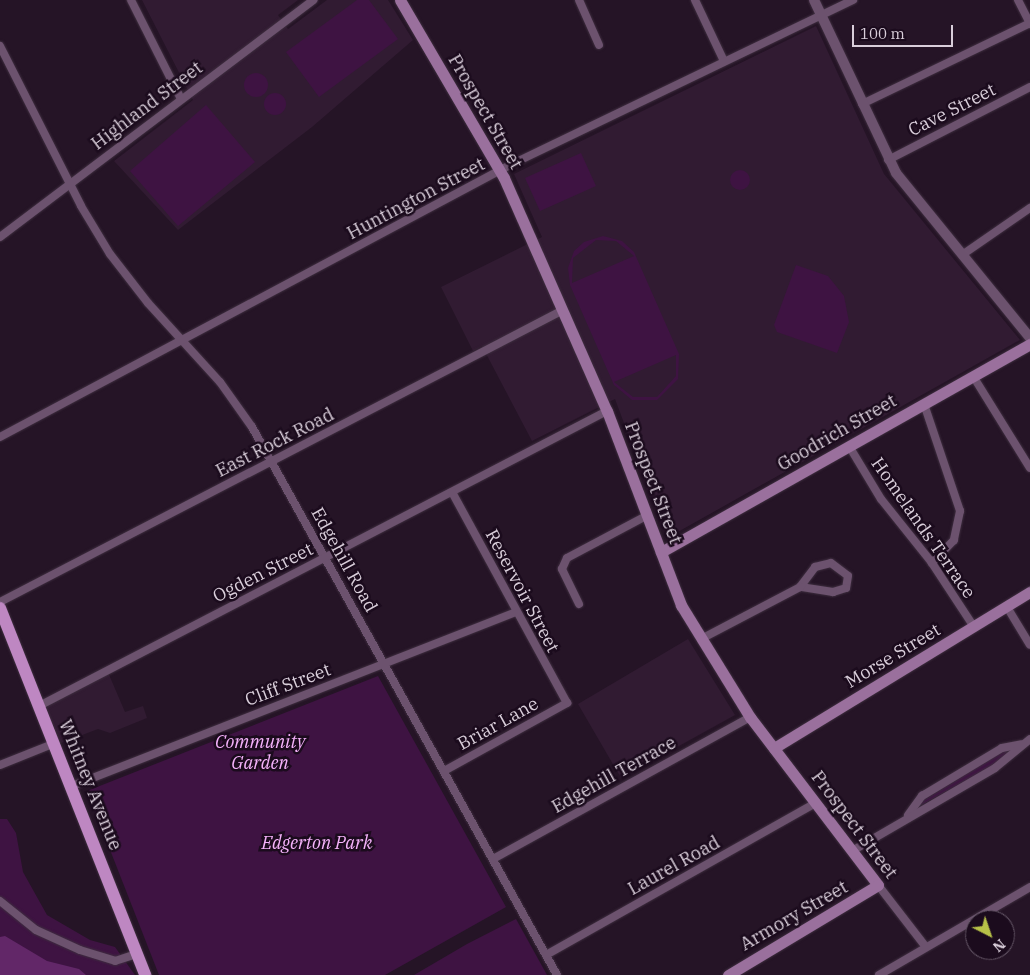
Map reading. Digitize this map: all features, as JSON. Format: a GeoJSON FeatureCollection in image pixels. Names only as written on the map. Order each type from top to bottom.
{"type":"FeatureCollection","features":[{"type":"Feature","properties":{"kind":"main road","name":"Prospect Street"},"geometry":{"type":"LineString","coordinates":[[400,0],[500,170],[607,411],[681,605],[750,717],[878,885]]}},
{"type":"Feature","properties":{"kind":"main road","name":"Goodrich Street"},"geometry":{"type":"LineString","coordinates":[[661,552],[1030,344]]}},
{"type":"Feature","properties":{"kind":"main road","name":"Morse Street"},"geometry":{"type":"LineString","coordinates":[[774,748],[1030,592]]}},
{"type":"Feature","properties":{"kind":"main road","name":"Whitney Avenue"},"geometry":{"type":"LineString","coordinates":[[0,608],[146,975]]}},
{"type":"Feature","properties":{"kind":"main road","name":"Armory Street"},"geometry":{"type":"LineString","coordinates":[[728,975],[878,885]]}},
{"type":"Feature","properties":{"kind":"street"},"geometry":{"type":"LineString","coordinates":[[131,0],[181,99]]}},
{"type":"Feature","properties":{"kind":"street","name":"Highland Street"},"geometry":{"type":"LineString","coordinates":[[0,237],[312,0]]}},
{"type":"Feature","properties":{"kind":"street"},"geometry":{"type":"LineString","coordinates":[[579,0],[599,45]]}},
{"type":"Feature","properties":{"kind":"street"},"geometry":{"type":"LineString","coordinates":[[695,0],[724,62]]}},
{"type":"Feature","properties":{"kind":"street"},"geometry":{"type":"LineString","coordinates":[[814,0],[888,160],[1030,338]]}},
{"type":"Feature","properties":{"kind":"street","name":"Huntington Street"},"geometry":{"type":"LineString","coordinates":[[0,437],[500,170],[853,0]]}},
{"type":"Feature","properties":{"kind":"street"},"geometry":{"type":"LineString","coordinates":[[862,104],[1030,23],[1018,0]]}},
{"type":"Feature","properties":{"kind":"street","name":"Edgehill Road"},"geometry":{"type":"LineString","coordinates":[[0,46],[69,184],[119,267],[229,394],[272,461],[557,975]]}},
{"type":"Feature","properties":{"kind":"street","name":"Cave Street"},"geometry":{"type":"LineString","coordinates":[[888,160],[1030,87]]}},
{"type":"Feature","properties":{"kind":"street"},"geometry":{"type":"LineString","coordinates":[[962,255],[1030,208]]}},
{"type":"Feature","properties":{"kind":"street","name":"East Rock Road"},"geometry":{"type":"LineString","coordinates":[[0,602],[563,310]]}},
{"type":"Feature","properties":{"kind":"street"},"geometry":{"type":"LineString","coordinates":[[973,376],[1030,468]]}},
{"type":"Feature","properties":{"kind":"street"},"geometry":{"type":"LineString","coordinates":[[924,404],[960,512],[954,540],[932,563]]}},
{"type":"Feature","properties":{"kind":"street","name":"Ogden Street"},"geometry":{"type":"LineString","coordinates":[[39,706],[607,411]]}},
{"type":"Feature","properties":{"kind":"street","name":"Homelands Terrace"},"geometry":{"type":"LineString","coordinates":[[849,446],[881,499],[932,563],[974,627]]}},
{"type":"Feature","properties":{"kind":"street","name":"Reservoir Street"},"geometry":{"type":"LineString","coordinates":[[452,492],[515,612],[567,703]]}},
{"type":"Feature","properties":{"kind":"street"},"geometry":{"type":"LineString","coordinates":[[580,604],[562,569],[567,558],[646,516]]}},
{"type":"Feature","properties":{"kind":"street"},"geometry":{"type":"LineString","coordinates":[[701,639],[800,587],[822,563],[836,565],[849,578],[846,588],[837,592],[800,587]]}},
{"type":"Feature","properties":{"kind":"street"},"geometry":{"type":"LineString","coordinates":[[1007,607],[1030,645]]}},
{"type":"Feature","properties":{"kind":"street","name":"Cliff Street"},"geometry":{"type":"LineString","coordinates":[[72,786],[515,612]]}},
{"type":"Feature","properties":{"kind":"street","name":"Briar Lane"},"geometry":{"type":"LineString","coordinates":[[444,771],[567,703]]}},
{"type":"Feature","properties":{"kind":"street","name":"Edgehill Terrace"},"geometry":{"type":"LineString","coordinates":[[493,860],[750,717]]}},
{"type":"Feature","properties":{"kind":"street"},"geometry":{"type":"LineString","coordinates":[[852,851],[908,815],[922,812],[996,768],[1030,739]]}},
{"type":"Feature","properties":{"kind":"street"},"geometry":{"type":"LineString","coordinates":[[0,765],[55,743]]}},
{"type":"Feature","properties":{"kind":"street"},"geometry":{"type":"LineString","coordinates":[[908,815],[922,796],[1002,748],[1022,744]]}},
{"type":"Feature","properties":{"kind":"street","name":"Laurel Road"},"geometry":{"type":"LineString","coordinates":[[546,955],[816,803]]}},
{"type":"Feature","properties":{"kind":"street","name":"Prospect Street"},"geometry":{"type":"LineString","coordinates":[[878,885],[926,947]]}},
{"type":"Feature","properties":{"kind":"street"},"geometry":{"type":"LineString","coordinates":[[879,975],[1030,887]]}},
{"type":"Feature","properties":{"kind":"street"},"geometry":{"type":"LineString","coordinates":[[0,901],[36,930],[80,950],[116,961],[137,954]]}},
{"type":"Feature","properties":{"kind":"shaded area"},"geometry":{"type":"Polygon","coordinates":[[[142,0],[298,0],[278,15],[288,29],[327,0],[388,0],[413,40],[312,127],[178,230],[114,161],[193,100],[142,0]]]}},
{"type":"Feature","properties":{"kind":"shaded area"},"geometry":{"type":"Polygon","coordinates":[[[816,26],[884,174],[1020,340],[667,538],[615,399],[532,441],[482,346],[473,351],[441,287],[542,237],[514,174],[816,26]]]}},
{"type":"Feature","properties":{"kind":"shaded area"},"geometry":{"type":"Polygon","coordinates":[[[688,639],[735,715],[621,778],[578,704],[688,639]]]}},
{"type":"Feature","properties":{"kind":"shaded area"},"geometry":{"type":"Polygon","coordinates":[[[107,670],[125,712],[143,706],[147,718],[110,733],[98,729],[56,745],[39,706],[107,670]]]}},
{"type":"Feature","properties":{"kind":"shaded area"},"geometry":{"type":"Polygon","coordinates":[[[5,936],[47,961],[79,969],[86,975],[0,975],[0,937],[5,936]]]}},
{"type":"Feature","properties":{"kind":"green space"},"geometry":{"type":"Polygon","coordinates":[[[357,0],[369,0],[398,39],[319,97],[286,52],[357,0]]]}},
{"type":"Feature","properties":{"kind":"green space"},"geometry":{"type":"Polygon","coordinates":[[[256,73],[265,76],[268,85],[265,94],[256,97],[247,94],[244,85],[247,76],[256,73]]]}},
{"type":"Feature","properties":{"kind":"green space"},"geometry":{"type":"Polygon","coordinates":[[[275,93],[283,96],[286,104],[283,112],[275,115],[267,112],[264,104],[267,96],[275,93]]]}},
{"type":"Feature","properties":{"kind":"green space"},"geometry":{"type":"Polygon","coordinates":[[[206,105],[255,162],[178,226],[130,171],[206,105]]]}},
{"type":"Feature","properties":{"kind":"green space"},"geometry":{"type":"Polygon","coordinates":[[[581,153],[596,186],[540,211],[525,178],[581,153]]]}},
{"type":"Feature","properties":{"kind":"green space"},"geometry":{"type":"Polygon","coordinates":[[[740,170],[747,173],[750,180],[747,187],[740,190],[733,187],[730,180],[733,173],[740,170]]]}},
{"type":"Feature","properties":{"kind":"green space"},"geometry":{"type":"Polygon","coordinates":[[[603,236],[622,241],[634,252],[679,354],[678,379],[657,400],[632,400],[614,385],[570,285],[568,268],[574,251],[584,242],[603,236]],[[596,240],[573,258],[572,283],[634,256],[616,241],[596,240]],[[676,355],[614,382],[633,397],[657,397],[676,376],[676,355]]]}},
{"type":"Feature","properties":{"kind":"green space"},"geometry":{"type":"Polygon","coordinates":[[[796,265],[828,276],[844,296],[849,322],[837,353],[777,332],[774,325],[796,265]]]}},
{"type":"Feature","properties":{"kind":"green space","name":"Edgerton Park"},"geometry":{"type":"Polygon","coordinates":[[[378,676],[506,907],[385,975],[159,975],[87,791],[378,676]]]}},
{"type":"Feature","properties":{"kind":"green space"},"geometry":{"type":"Polygon","coordinates":[[[1007,749],[1009,756],[918,807],[919,803],[1007,749]]]}},
{"type":"Feature","properties":{"kind":"green space"},"geometry":{"type":"Polygon","coordinates":[[[0,819],[7,819],[16,833],[23,872],[47,915],[90,940],[115,947],[135,975],[0,975],[0,819]]]}},
{"type":"Feature","properties":{"kind":"green space"},"geometry":{"type":"Polygon","coordinates":[[[516,919],[547,975],[414,975],[467,944],[516,919]]]}},
{"type":"Feature","properties":{"kind":"park label","name":"Community Garden"},"geometry":{"type":"Point","coordinates":[260,753]}}]}
